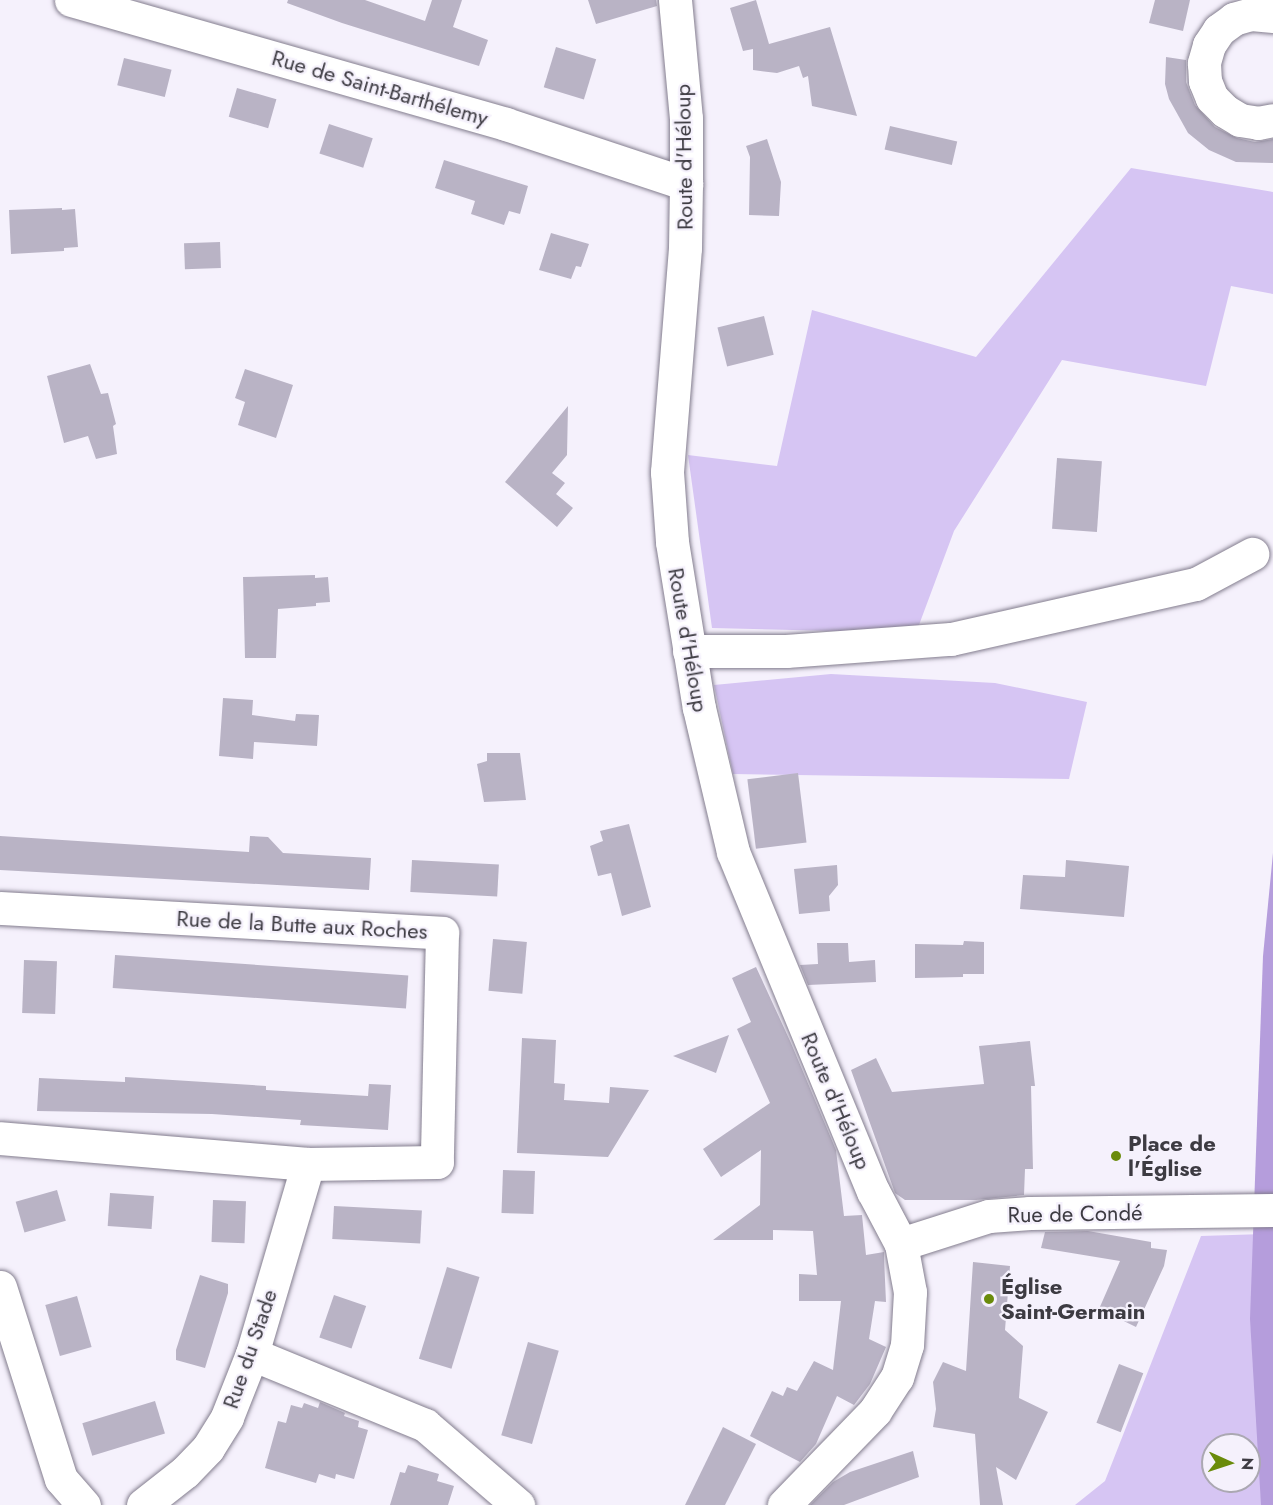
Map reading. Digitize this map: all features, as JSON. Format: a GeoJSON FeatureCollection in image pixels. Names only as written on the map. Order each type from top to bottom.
{"type":"FeatureCollection","features":[{"type":"Feature","properties":{"kind":"street","name":"Rue de Saint-Barthélemy"},"geometry":{"type":"LineString","coordinates":[[71,0],[506,124],[687,184]]}},
{"type":"Feature","properties":{"kind":"street","name":"Route d'Héloup"},"geometry":{"type":"LineString","coordinates":[[675,0],[686,118],[687,184],[685,248],[667,472],[672,542],[699,708],[733,852],[873,1191],[901,1244],[910,1292],[907,1345],[897,1377],[875,1411],[784,1505]]}},
{"type":"Feature","properties":{"kind":"street"},"geometry":{"type":"LineString","coordinates":[[1259,10],[1227,25],[1209,45],[1204,63],[1205,81],[1212,98],[1225,111],[1240,120],[1258,123],[1273,120]]}},
{"type":"Feature","properties":{"kind":"street"},"geometry":{"type":"LineString","coordinates":[[689,651],[786,651],[951,639],[1196,584],[1252,554]]}},
{"type":"Feature","properties":{"kind":"street","name":"Rue de la Butte aux Roches"},"geometry":{"type":"LineString","coordinates":[[0,908],[442,933],[437,1162],[308,1164],[0,1138]]}},
{"type":"Feature","properties":{"kind":"street","name":"Rue du Stade"},"geometry":{"type":"LineString","coordinates":[[143,1505],[185,1472],[208,1448],[227,1417],[252,1354],[308,1164]]}},
{"type":"Feature","properties":{"kind":"street","name":"Rue de Condé"},"geometry":{"type":"LineString","coordinates":[[901,1244],[989,1216],[1030,1213],[1263,1210]]}},
{"type":"Feature","properties":{"kind":"street"},"geometry":{"type":"LineString","coordinates":[[0,1287],[61,1479],[84,1505]]}},
{"type":"Feature","properties":{"kind":"street"},"geometry":{"type":"LineString","coordinates":[[252,1354],[425,1425],[518,1505]]}},
{"type":"Feature","properties":{"kind":"shaded area"},"geometry":{"type":"Polygon","coordinates":[[[1131,168],[1273,192],[1273,294],[1231,286],[1206,386],[1062,360],[954,531],[916,633],[712,628],[688,455],[777,466],[812,310],[976,357],[1131,168]]]}},
{"type":"Feature","properties":{"kind":"shaded area"},"geometry":{"type":"Polygon","coordinates":[[[831,674],[995,683],[1087,702],[1069,779],[733,774],[714,685],[831,674]]]}},
{"type":"Feature","properties":{"kind":"shaded area"},"geometry":{"type":"Polygon","coordinates":[[[1273,853],[1273,1505],[1261,1505],[1261,1433],[1257,1433],[1250,1319],[1263,956],[1273,853]]]}},
{"type":"Feature","properties":{"kind":"shaded area"},"geometry":{"type":"Polygon","coordinates":[[[1264,1234],[1273,1505],[1075,1505],[1105,1481],[1201,1236],[1264,1234]]]}},
{"type":"Feature","properties":{"kind":"building"},"geometry":{"type":"Polygon","coordinates":[[[288,0],[365,0],[425,21],[432,0],[462,0],[453,27],[488,40],[479,66],[342,23],[287,3],[288,0]]]}},
{"type":"Feature","properties":{"kind":"building"},"geometry":{"type":"Polygon","coordinates":[[[588,0],[656,0],[657,6],[596,24],[588,0]]]}},
{"type":"Feature","properties":{"kind":"building"},"geometry":{"type":"Polygon","coordinates":[[[756,0],[769,44],[830,27],[857,116],[812,106],[808,76],[803,78],[799,66],[777,73],[753,70],[753,49],[743,51],[730,8],[756,0]]]}},
{"type":"Feature","properties":{"kind":"building"},"geometry":{"type":"Polygon","coordinates":[[[1155,0],[1190,0],[1183,31],[1149,23],[1155,0]]]}},
{"type":"Feature","properties":{"kind":"building"},"geometry":{"type":"Polygon","coordinates":[[[556,47],[596,59],[584,99],[544,87],[556,47]]]}},
{"type":"Feature","properties":{"kind":"building"},"geometry":{"type":"Polygon","coordinates":[[[1166,57],[1186,60],[1186,82],[1195,105],[1215,127],[1237,138],[1255,142],[1273,139],[1273,163],[1236,162],[1209,150],[1188,133],[1169,99],[1165,84],[1166,57]]]}},
{"type":"Feature","properties":{"kind":"building"},"geometry":{"type":"Polygon","coordinates":[[[124,58],[172,70],[165,97],[117,85],[124,58]]]}},
{"type":"Feature","properties":{"kind":"building"},"geometry":{"type":"Polygon","coordinates":[[[237,88],[276,99],[268,128],[229,117],[237,88]]]}},
{"type":"Feature","properties":{"kind":"building"},"geometry":{"type":"Polygon","coordinates":[[[329,124],[373,138],[363,168],[319,153],[329,124]]]}},
{"type":"Feature","properties":{"kind":"building"},"geometry":{"type":"Polygon","coordinates":[[[890,126],[957,142],[952,165],[885,149],[890,126]]]}},
{"type":"Feature","properties":{"kind":"building"},"geometry":{"type":"Polygon","coordinates":[[[767,139],[781,182],[779,216],[749,215],[750,157],[746,146],[767,139]]]}},
{"type":"Feature","properties":{"kind":"building"},"geometry":{"type":"Polygon","coordinates":[[[444,160],[528,186],[520,214],[509,211],[504,225],[471,214],[475,201],[435,188],[444,160]]]}},
{"type":"Feature","properties":{"kind":"building"},"geometry":{"type":"Polygon","coordinates":[[[62,208],[62,210],[75,209],[78,247],[64,248],[64,251],[11,254],[9,210],[62,208]]]}},
{"type":"Feature","properties":{"kind":"building"},"geometry":{"type":"Polygon","coordinates":[[[551,233],[589,244],[581,267],[576,266],[571,279],[539,270],[551,233]]]}},
{"type":"Feature","properties":{"kind":"building"},"geometry":{"type":"Polygon","coordinates":[[[220,242],[221,268],[185,269],[184,243],[220,242]]]}},
{"type":"Feature","properties":{"kind":"building"},"geometry":{"type":"Polygon","coordinates":[[[764,316],[774,355],[727,366],[717,328],[764,316]]]}},
{"type":"Feature","properties":{"kind":"building"},"geometry":{"type":"Polygon","coordinates":[[[90,364],[101,394],[108,393],[116,424],[113,426],[117,454],[96,459],[88,436],[64,443],[47,376],[90,364]]]}},
{"type":"Feature","properties":{"kind":"building"},"geometry":{"type":"Polygon","coordinates":[[[245,369],[293,385],[276,438],[238,425],[245,402],[235,398],[245,369]]]}},
{"type":"Feature","properties":{"kind":"building"},"geometry":{"type":"Polygon","coordinates":[[[568,406],[567,455],[552,473],[565,483],[556,494],[573,508],[557,527],[505,482],[568,406]]]}},
{"type":"Feature","properties":{"kind":"building"},"geometry":{"type":"Polygon","coordinates":[[[1057,458],[1102,461],[1097,532],[1052,529],[1057,458]]]}},
{"type":"Feature","properties":{"kind":"building"},"geometry":{"type":"Polygon","coordinates":[[[315,575],[315,578],[328,577],[330,602],[316,603],[316,606],[278,609],[276,658],[245,658],[243,577],[315,575]]]}},
{"type":"Feature","properties":{"kind":"building"},"geometry":{"type":"Polygon","coordinates":[[[223,698],[253,700],[252,715],[295,721],[296,714],[319,715],[317,746],[254,742],[253,759],[219,756],[223,698]]]}},
{"type":"Feature","properties":{"kind":"building"},"geometry":{"type":"Polygon","coordinates":[[[487,753],[520,753],[526,800],[484,802],[477,764],[487,761],[487,753]]]}},
{"type":"Feature","properties":{"kind":"building"},"geometry":{"type":"Polygon","coordinates":[[[798,773],[807,842],[756,849],[747,779],[798,773]]]}},
{"type":"Feature","properties":{"kind":"building"},"geometry":{"type":"Polygon","coordinates":[[[629,824],[651,907],[622,916],[611,873],[598,876],[590,846],[603,841],[600,831],[629,824]]]}},
{"type":"Feature","properties":{"kind":"building"},"geometry":{"type":"Polygon","coordinates":[[[0,836],[249,852],[250,836],[268,837],[283,853],[371,858],[369,890],[0,870],[0,836]]]}},
{"type":"Feature","properties":{"kind":"building"},"geometry":{"type":"Polygon","coordinates":[[[412,860],[499,865],[497,897],[410,892],[412,860]]]}},
{"type":"Feature","properties":{"kind":"building"},"geometry":{"type":"Polygon","coordinates":[[[1066,860],[1129,866],[1124,917],[1020,909],[1023,875],[1065,877],[1066,860]]]}},
{"type":"Feature","properties":{"kind":"building"},"geometry":{"type":"Polygon","coordinates":[[[837,865],[838,885],[829,896],[830,911],[799,914],[794,869],[837,865]]]}},
{"type":"Feature","properties":{"kind":"building"},"geometry":{"type":"Polygon","coordinates":[[[493,939],[527,942],[522,994],[488,991],[493,939]]]}},
{"type":"Feature","properties":{"kind":"building"},"geometry":{"type":"Polygon","coordinates":[[[964,941],[984,942],[984,974],[915,978],[915,944],[963,945],[964,941]]]}},
{"type":"Feature","properties":{"kind":"building"},"geometry":{"type":"Polygon","coordinates":[[[817,943],[848,943],[849,962],[875,960],[876,982],[808,985],[800,965],[818,964],[817,943]]]}},
{"type":"Feature","properties":{"kind":"building"},"geometry":{"type":"Polygon","coordinates":[[[115,955],[408,976],[406,1008],[113,988],[115,955]]]}},
{"type":"Feature","properties":{"kind":"building"},"geometry":{"type":"Polygon","coordinates":[[[24,960],[57,961],[55,1014],[22,1013],[24,960]]]}},
{"type":"Feature","properties":{"kind":"building"},"geometry":{"type":"Polygon","coordinates":[[[756,967],[836,1150],[844,1216],[862,1215],[866,1255],[884,1252],[886,1302],[875,1301],[869,1339],[886,1347],[870,1384],[854,1405],[837,1396],[816,1444],[800,1462],[750,1436],[772,1391],[783,1396],[787,1387],[797,1391],[814,1361],[833,1370],[841,1301],[799,1301],[799,1274],[817,1275],[813,1231],[773,1230],[773,1240],[713,1240],[760,1205],[761,1150],[721,1177],[703,1149],[770,1103],[737,1029],[751,1022],[732,978],[756,967]]]}},
{"type":"Feature","properties":{"kind":"building"},"geometry":{"type":"Polygon","coordinates":[[[729,1035],[716,1073],[673,1056],[729,1035]]]}},
{"type":"Feature","properties":{"kind":"building"},"geometry":{"type":"Polygon","coordinates":[[[522,1038],[556,1040],[554,1083],[565,1084],[564,1100],[609,1103],[610,1087],[649,1090],[608,1157],[517,1153],[522,1038]]]}},
{"type":"Feature","properties":{"kind":"building"},"geometry":{"type":"Polygon","coordinates":[[[1030,1041],[1035,1086],[1031,1086],[1033,1169],[1025,1169],[1024,1195],[976,1200],[905,1200],[895,1193],[851,1070],[876,1058],[892,1092],[984,1084],[979,1046],[1030,1041]]]}},
{"type":"Feature","properties":{"kind":"building"},"geometry":{"type":"Polygon","coordinates":[[[125,1077],[266,1086],[266,1090],[368,1096],[369,1084],[391,1085],[388,1130],[300,1125],[301,1120],[212,1114],[37,1111],[39,1078],[125,1082],[125,1077]]]}},
{"type":"Feature","properties":{"kind":"building"},"geometry":{"type":"Polygon","coordinates":[[[503,1170],[535,1171],[533,1214],[501,1213],[503,1170]]]}},
{"type":"Feature","properties":{"kind":"building"},"geometry":{"type":"Polygon","coordinates":[[[57,1190],[66,1221],[24,1233],[16,1202],[57,1190]]]}},
{"type":"Feature","properties":{"kind":"building"},"geometry":{"type":"Polygon","coordinates":[[[110,1193],[154,1196],[152,1229],[108,1226],[110,1193]]]}},
{"type":"Feature","properties":{"kind":"building"},"geometry":{"type":"Polygon","coordinates":[[[213,1200],[246,1201],[245,1243],[212,1242],[213,1200]]]}},
{"type":"Feature","properties":{"kind":"building"},"geometry":{"type":"Polygon","coordinates":[[[334,1206],[422,1211],[420,1244],[332,1239],[334,1206]]]}},
{"type":"Feature","properties":{"kind":"building"},"geometry":{"type":"Polygon","coordinates":[[[1088,1231],[1151,1242],[1151,1248],[1167,1250],[1164,1266],[1136,1327],[1099,1309],[1120,1261],[1041,1248],[1045,1232],[1088,1231]]]}},
{"type":"Feature","properties":{"kind":"building"},"geometry":{"type":"Polygon","coordinates":[[[973,1262],[1010,1266],[1005,1330],[1023,1346],[1019,1398],[1048,1412],[1016,1480],[996,1467],[1003,1505],[980,1505],[975,1434],[933,1427],[936,1409],[933,1382],[943,1362],[966,1371],[973,1262]]]}},
{"type":"Feature","properties":{"kind":"building"},"geometry":{"type":"Polygon","coordinates":[[[447,1267],[480,1277],[451,1369],[419,1359],[447,1267]]]}},
{"type":"Feature","properties":{"kind":"building"},"geometry":{"type":"Polygon","coordinates":[[[200,1275],[228,1284],[228,1293],[205,1368],[176,1360],[176,1350],[200,1275]]]}},
{"type":"Feature","properties":{"kind":"building"},"geometry":{"type":"Polygon","coordinates":[[[334,1295],[366,1306],[351,1349],[319,1338],[334,1295]]]}},
{"type":"Feature","properties":{"kind":"building"},"geometry":{"type":"Polygon","coordinates":[[[77,1296],[92,1347],[60,1356],[45,1305],[77,1296]]]}},
{"type":"Feature","properties":{"kind":"building"},"geometry":{"type":"Polygon","coordinates":[[[528,1342],[559,1351],[532,1444],[501,1435],[528,1342]]]}},
{"type":"Feature","properties":{"kind":"building"},"geometry":{"type":"Polygon","coordinates":[[[1119,1364],[1143,1373],[1121,1432],[1096,1423],[1119,1364]]]}},
{"type":"Feature","properties":{"kind":"building"},"geometry":{"type":"Polygon","coordinates":[[[155,1401],[165,1434],[92,1456],[82,1423],[155,1401]]]}},
{"type":"Feature","properties":{"kind":"building"},"geometry":{"type":"Polygon","coordinates":[[[320,1402],[345,1413],[344,1416],[359,1421],[358,1427],[368,1430],[354,1479],[336,1474],[335,1479],[319,1474],[316,1483],[265,1468],[278,1421],[286,1423],[291,1405],[302,1408],[304,1403],[318,1408],[320,1402]]]}},
{"type":"Feature","properties":{"kind":"building"},"geometry":{"type":"Polygon","coordinates":[[[723,1427],[756,1444],[725,1505],[685,1505],[723,1427]]]}},
{"type":"Feature","properties":{"kind":"building"},"geometry":{"type":"Polygon","coordinates":[[[913,1451],[919,1477],[844,1505],[810,1505],[833,1482],[850,1472],[913,1451]]]}},
{"type":"Feature","properties":{"kind":"building"},"geometry":{"type":"Polygon","coordinates":[[[408,1465],[439,1474],[437,1481],[454,1486],[448,1505],[390,1505],[400,1472],[405,1473],[408,1465]]]}},
{"type":"Feature","properties":{"kind":"place","name":"Place de l'Église"},"geometry":{"type":"Point","coordinates":[1116,1156]}},
{"type":"Feature","properties":{"kind":"place","name":"Église Saint-Germain"},"geometry":{"type":"Point","coordinates":[989,1299]}}]}
